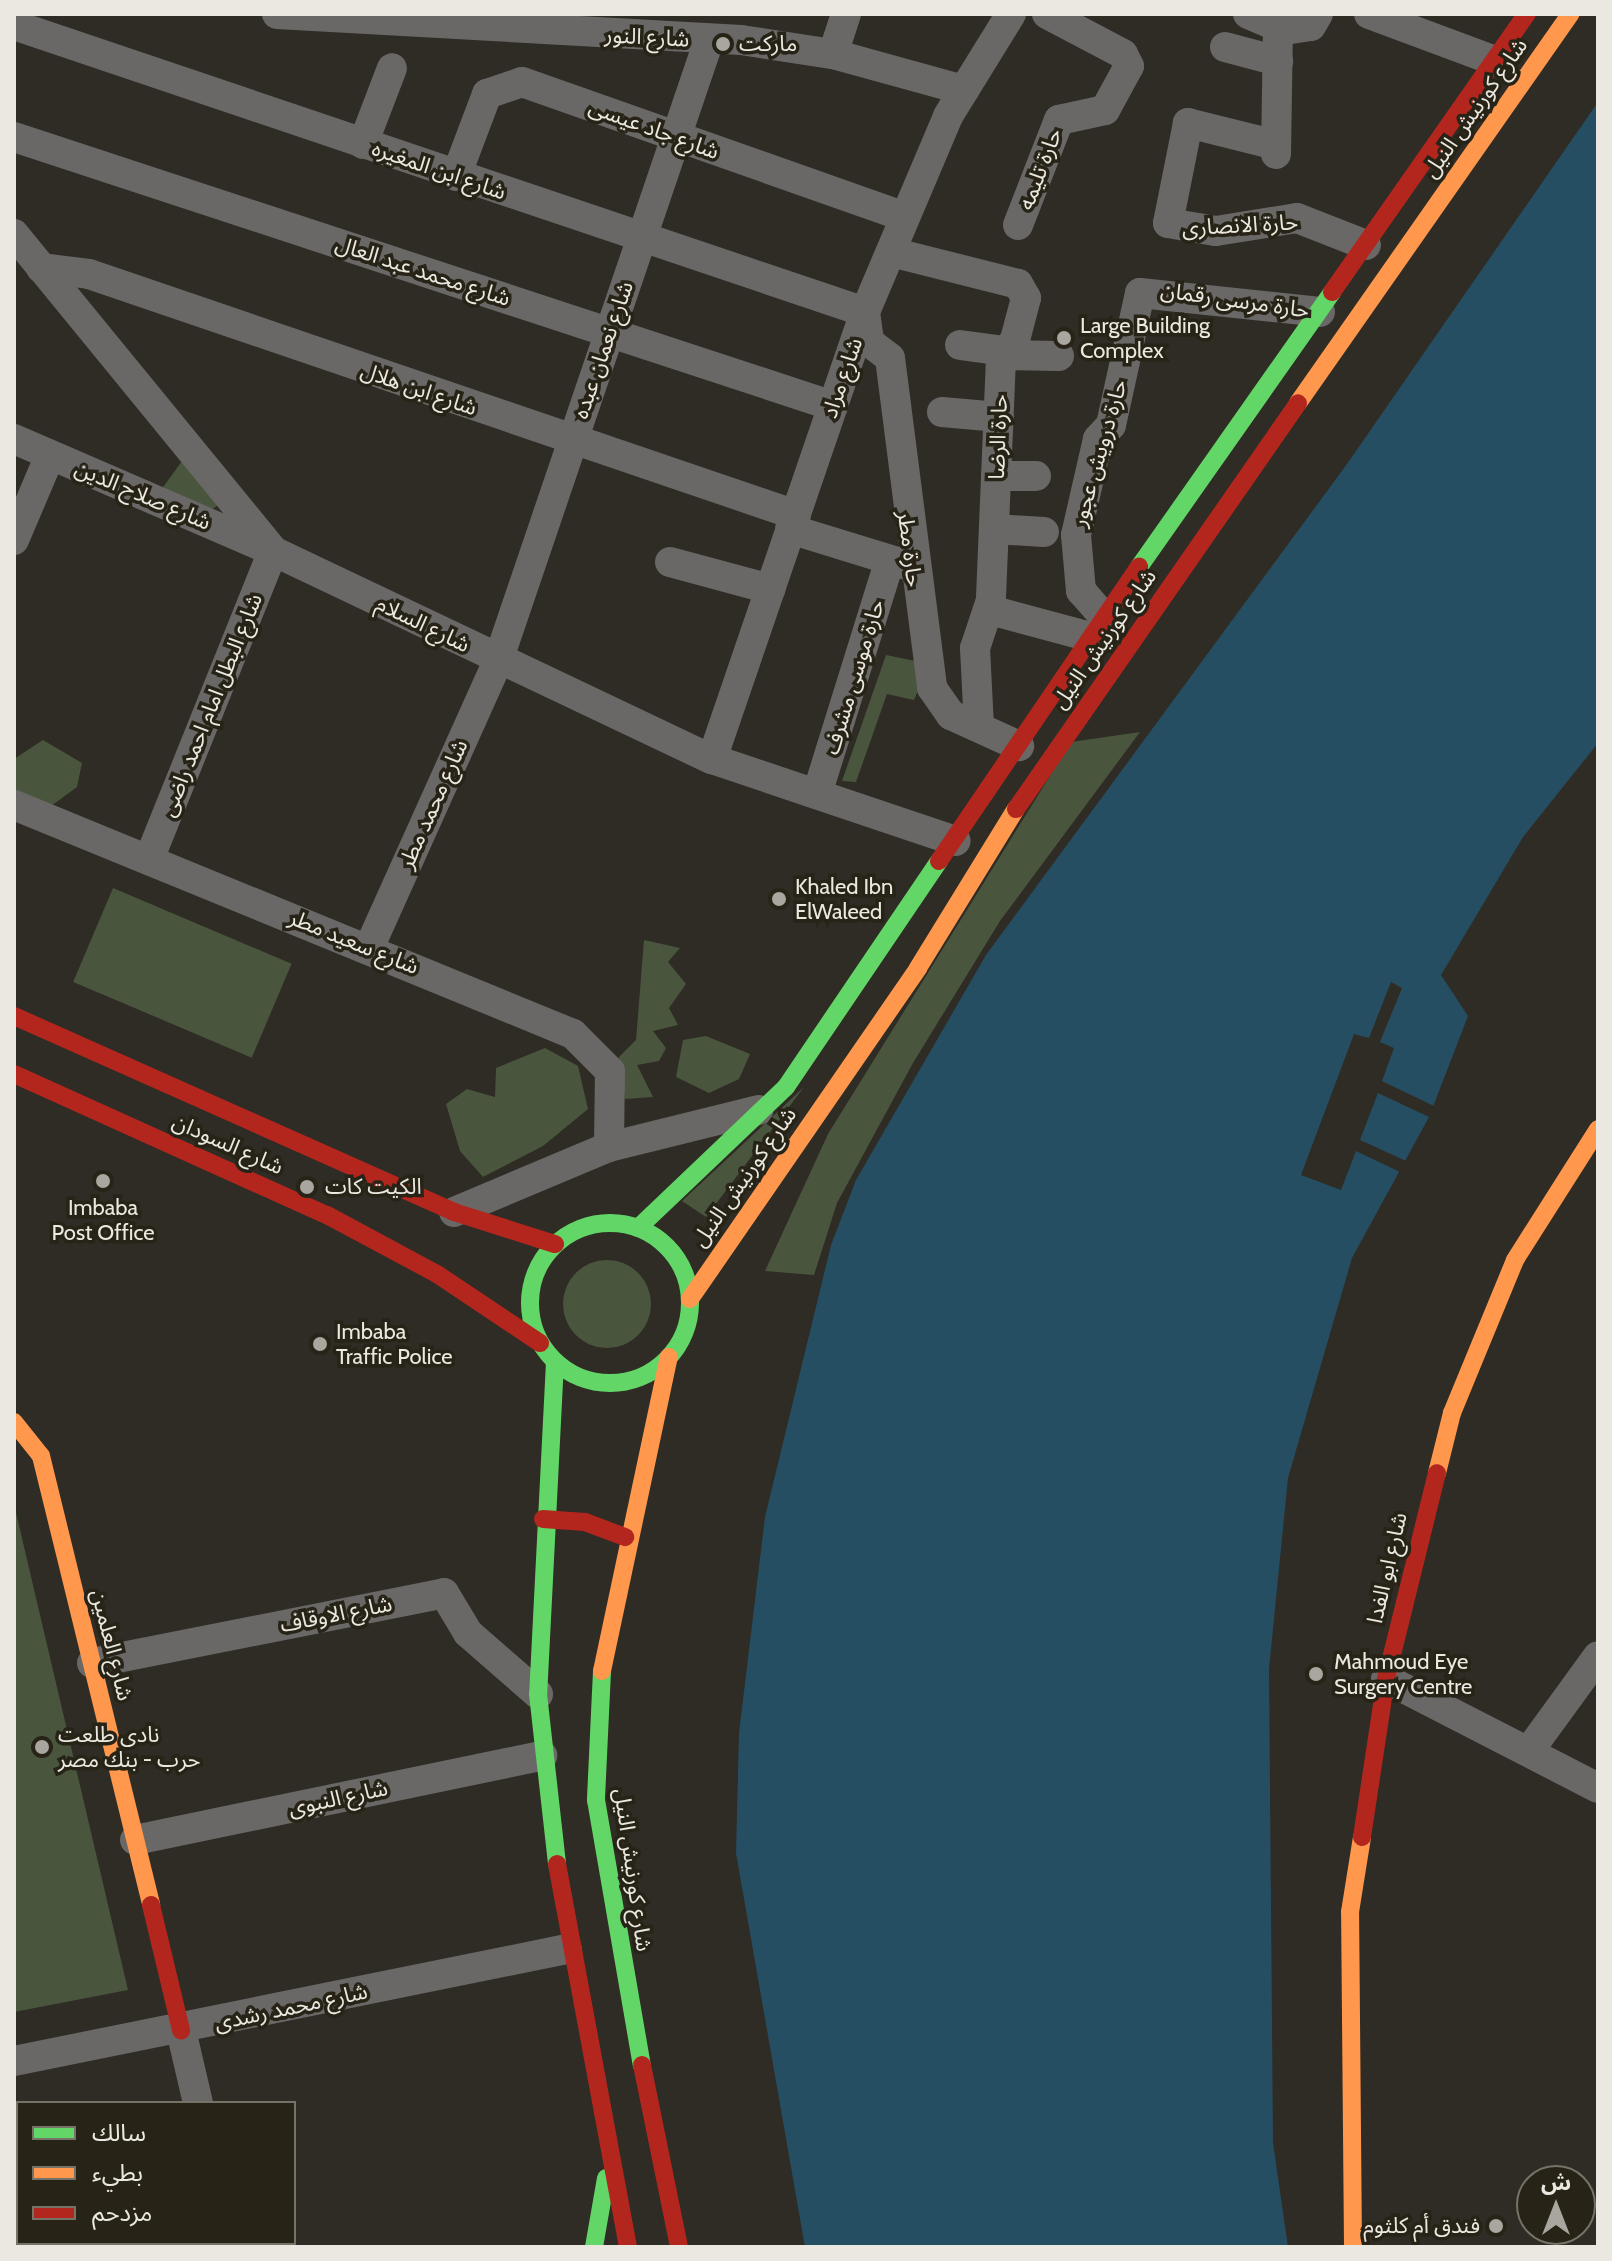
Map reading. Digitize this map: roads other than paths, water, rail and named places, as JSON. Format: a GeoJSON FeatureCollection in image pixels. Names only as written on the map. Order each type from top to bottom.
{"type":"FeatureCollection","features":[{"type":"Feature","properties":{"kind":"main road","name":"شارع كورنيش النيل"},"geometry":{"type":"LineString","coordinates":[[638,1228],[764,1109],[956,841],[1097,627],[1527,14]]}},
{"type":"Feature","properties":{"kind":"main road","name":"شارع كورنيش النيل"},"geometry":{"type":"LineString","coordinates":[[690,1299],[918,968],[1021,800],[1570,14]]}},
{"type":"Feature","properties":{"kind":"main road","name":"شارع السودان"},"geometry":{"type":"LineString","coordinates":[[14,1016],[454,1212],[555,1244]]}},
{"type":"Feature","properties":{"kind":"main road","name":"شارع السودان"},"geometry":{"type":"LineString","coordinates":[[14,1074],[327,1215],[437,1274],[540,1343]]}},
{"type":"Feature","properties":{"kind":"main road","name":"شارع ابو الفدا"},"geometry":{"type":"LineString","coordinates":[[1353,2247],[1350,1912],[1386,1679],[1452,1413],[1515,1260],[1592,1148]]}},
{"type":"Feature","properties":{"kind":"main road"},"geometry":{"type":"LineString","coordinates":[[609,1223],[638,1228],[675,1256],[690,1299],[685,1330],[669,1357],[649,1373],[613,1382],[576,1376],[555,1362],[540,1343],[530,1291],[555,1244],[609,1223]]}},
{"type":"Feature","properties":{"kind":"main road","name":"شارع كورنيش النيل"},"geometry":{"type":"LineString","coordinates":[[669,1357],[625,1537],[603,1645],[596,1800],[617,1943],[679,2247]]}},
{"type":"Feature","properties":{"kind":"main road"},"geometry":{"type":"LineString","coordinates":[[555,1362],[543,1519],[538,1694],[542,1756],[567,1949],[628,2247]]}},
{"type":"Feature","properties":{"kind":"main road","name":"شارع العلمين"},"geometry":{"type":"LineString","coordinates":[[14,1422],[41,1456],[181,2030]]}},
{"type":"Feature","properties":{"kind":"main road"},"geometry":{"type":"LineString","coordinates":[[543,1519],[585,1522],[625,1537]]}},
{"type":"Feature","properties":{"kind":"main road"},"geometry":{"type":"LineString","coordinates":[[594,2247],[595,2211],[612,2160]]}},
{"type":"Feature","properties":{"kind":"street","name":"شارع النور"},"geometry":{"type":"LineString","coordinates":[[277,14],[622,25],[709,40],[743,27],[964,90]]}},
{"type":"Feature","properties":{"kind":"street"},"geometry":{"type":"LineString","coordinates":[[833,54],[846,14]]}},
{"type":"Feature","properties":{"kind":"street","name":"شارع مراد"},"geometry":{"type":"LineString","coordinates":[[712,759],[865,312],[964,90],[1011,14]]}},
{"type":"Feature","properties":{"kind":"street","name":"حارة تليمه"},"geometry":{"type":"LineString","coordinates":[[1018,225],[1059,120],[1105,110],[1129,66],[1123,54],[1047,14]]}},
{"type":"Feature","properties":{"kind":"street"},"geometry":{"type":"LineString","coordinates":[[1248,14],[1281,28],[1311,26],[1318,14]]}},
{"type":"Feature","properties":{"kind":"street"},"geometry":{"type":"LineString","coordinates":[[1369,14],[1493,60]]}},
{"type":"Feature","properties":{"kind":"street","name":"شارع ابن المغيره"},"geometry":{"type":"LineString","coordinates":[[14,25],[865,312]]}},
{"type":"Feature","properties":{"kind":"street"},"geometry":{"type":"LineString","coordinates":[[1225,47],[1278,61],[1281,28]]}},
{"type":"Feature","properties":{"kind":"street","name":"شارع نعمان عبده"},"geometry":{"type":"LineString","coordinates":[[498,661],[709,40]]}},
{"type":"Feature","properties":{"kind":"street","name":"حارة الانصارى"},"geometry":{"type":"LineString","coordinates":[[1278,61],[1276,149],[1188,123],[1168,223],[1216,231],[1297,218],[1366,245]]}},
{"type":"Feature","properties":{"kind":"street"},"geometry":{"type":"LineString","coordinates":[[363,144],[392,68]]}},
{"type":"Feature","properties":{"kind":"street","name":"شارع جاد عيسى"},"geometry":{"type":"LineString","coordinates":[[456,176],[487,94],[509,81],[905,217]]}},
{"type":"Feature","properties":{"kind":"street","name":"شارع محمد عبد العال"},"geometry":{"type":"LineString","coordinates":[[14,137],[833,406]]}},
{"type":"Feature","properties":{"kind":"street","name":"شارع السلام"},"geometry":{"type":"LineString","coordinates":[[14,234],[273,551],[498,661],[712,759],[956,841]]}},
{"type":"Feature","properties":{"kind":"street","name":"حارة الرضا"},"geometry":{"type":"LineString","coordinates":[[891,252],[1018,284],[1026,298],[1015,340],[1003,353],[990,610],[975,648],[979,727]]}},
{"type":"Feature","properties":{"kind":"street","name":"شارع ابن هلال"},"geometry":{"type":"LineString","coordinates":[[41,268],[89,274],[572,443],[901,564]]}},
{"type":"Feature","properties":{"kind":"street","name":"حارة مرسى رقمان"},"geometry":{"type":"LineString","coordinates":[[1149,289],[1320,312]]}},
{"type":"Feature","properties":{"kind":"street","name":"حارة درويش عجور"},"geometry":{"type":"LineString","coordinates":[[1097,627],[1081,591],[1076,535],[1098,439],[1111,425],[1138,296],[1149,289]]}},
{"type":"Feature","properties":{"kind":"street","name":"حارة مطر"},"geometry":{"type":"LineString","coordinates":[[865,312],[869,342],[890,358],[901,564],[937,701],[979,727],[1019,746]]}},
{"type":"Feature","properties":{"kind":"street"},"geometry":{"type":"LineString","coordinates":[[960,345],[1003,353],[1059,356]]}},
{"type":"Feature","properties":{"kind":"street"},"geometry":{"type":"LineString","coordinates":[[942,412],[999,417]]}},
{"type":"Feature","properties":{"kind":"street","name":"شارع صلاح الدين"},"geometry":{"type":"LineString","coordinates":[[14,439],[273,551]]}},
{"type":"Feature","properties":{"kind":"street"},"geometry":{"type":"LineString","coordinates":[[14,540],[50,455]]}},
{"type":"Feature","properties":{"kind":"street"},"geometry":{"type":"LineString","coordinates":[[996,476],[1036,476]]}},
{"type":"Feature","properties":{"kind":"street"},"geometry":{"type":"LineString","coordinates":[[994,529],[1044,532]]}},
{"type":"Feature","properties":{"kind":"street","name":"شارع البطل امام احمد راضى"},"geometry":{"type":"LineString","coordinates":[[149,860],[273,551]]}},
{"type":"Feature","properties":{"kind":"street"},"geometry":{"type":"LineString","coordinates":[[670,562],[770,589]]}},
{"type":"Feature","properties":{"kind":"street","name":"حارة موسى مشرف"},"geometry":{"type":"LineString","coordinates":[[817,794],[901,564]]}},
{"type":"Feature","properties":{"kind":"street"},"geometry":{"type":"LineString","coordinates":[[990,610],[1097,627]]}},
{"type":"Feature","properties":{"kind":"street","name":"شارع محمد مطر"},"geometry":{"type":"LineString","coordinates":[[369,948],[498,661]]}},
{"type":"Feature","properties":{"kind":"street","name":"شارع سعيد مطر"},"geometry":{"type":"LineString","coordinates":[[14,805],[573,1034],[596,1051],[611,1083],[609,1147]]}},
{"type":"Feature","properties":{"kind":"street"},"geometry":{"type":"LineString","coordinates":[[454,1212],[609,1147],[764,1109]]}},
{"type":"Feature","properties":{"kind":"street","name":"شارع الاوقاف"},"geometry":{"type":"LineString","coordinates":[[92,1663],[444,1593],[479,1644],[538,1694]]}},
{"type":"Feature","properties":{"kind":"street"},"geometry":{"type":"LineString","coordinates":[[1529,1751],[1598,1656]]}},
{"type":"Feature","properties":{"kind":"street"},"geometry":{"type":"LineString","coordinates":[[1386,1679],[1598,1788]]}},
{"type":"Feature","properties":{"kind":"street","name":"شارع النبوى"},"geometry":{"type":"LineString","coordinates":[[135,1840],[542,1756]]}},
{"type":"Feature","properties":{"kind":"street","name":"شارع محمد رشدى"},"geometry":{"type":"LineString","coordinates":[[14,2061],[181,2030],[567,1949]]}},
{"type":"Feature","properties":{"kind":"street"},"geometry":{"type":"LineString","coordinates":[[181,2030],[198,2101]]}},
{"type":"Feature","properties":{"kind":"water"},"geometry":{"type":"Polygon","coordinates":[[[1598,102],[1598,743],[1523,837],[1441,975],[1468,1016],[1429,1117],[1352,1258],[1288,1478],[1269,1669],[1273,2143],[1288,2247],[805,2247],[736,1853],[739,1733],[765,1517],[831,1245],[856,1180],[986,955],[1347,464],[1598,102]]]}},
{"type":"Feature","properties":{"kind":"place","name":"ماركت"},"geometry":{"type":"Point","coordinates":[723,44]}},
{"type":"Feature","properties":{"kind":"place","name":"Large Building Complex"},"geometry":{"type":"Point","coordinates":[1064,338]}},
{"type":"Feature","properties":{"kind":"place","name":"Khaled Ibn ElWaleed"},"geometry":{"type":"Point","coordinates":[779,899]}},
{"type":"Feature","properties":{"kind":"place","name":"Imbaba Post Office"},"geometry":{"type":"Point","coordinates":[103,1181]}},
{"type":"Feature","properties":{"kind":"place","name":"الکيت کات"},"geometry":{"type":"Point","coordinates":[307,1187]}},
{"type":"Feature","properties":{"kind":"place","name":"Imbaba Traffic Police"},"geometry":{"type":"Point","coordinates":[320,1344]}},
{"type":"Feature","properties":{"kind":"place","name":"Mahmoud Eye Surgery Centre"},"geometry":{"type":"Point","coordinates":[1316,1674]}},
{"type":"Feature","properties":{"kind":"place","name":"نادى طلعت حرب - بنك مصر"},"geometry":{"type":"Point","coordinates":[42,1747]}},
{"type":"Feature","properties":{"kind":"place","name":"فندق أم كلثوم"},"geometry":{"type":"Point","coordinates":[1496,2226]}}]}
